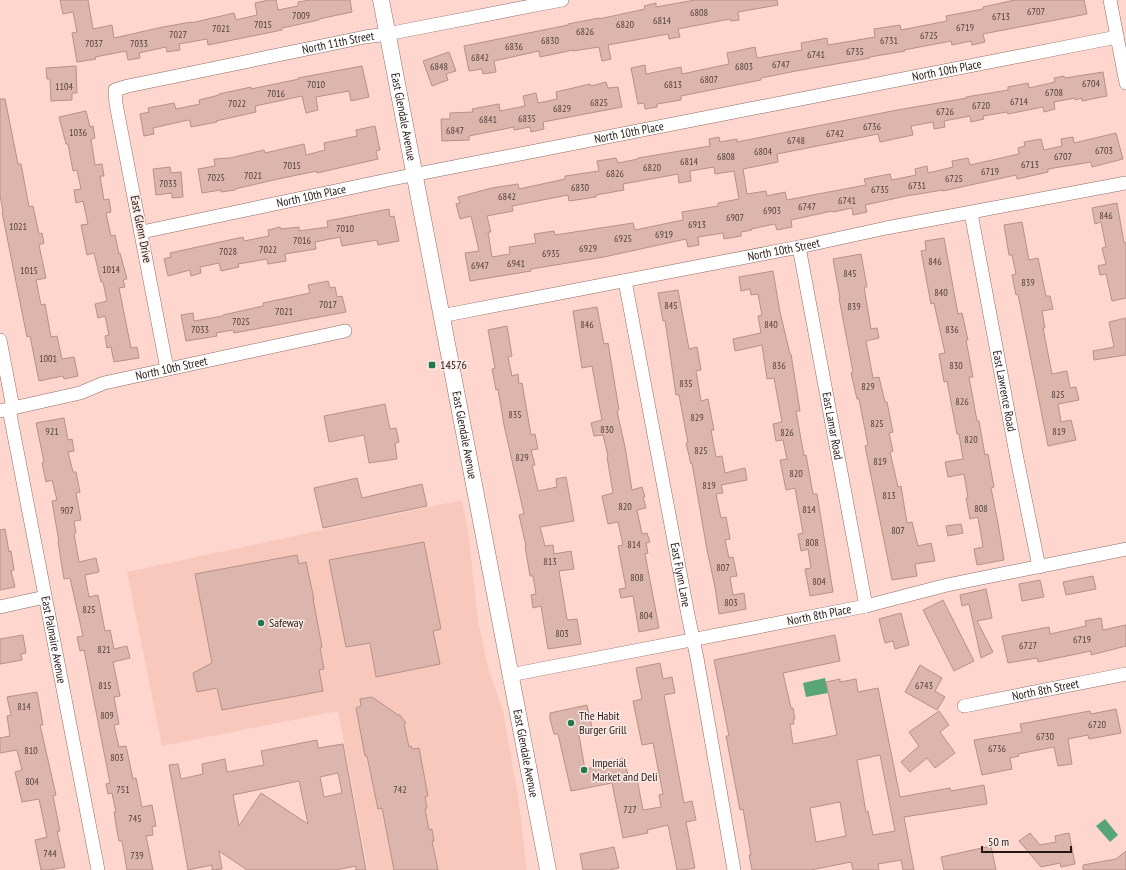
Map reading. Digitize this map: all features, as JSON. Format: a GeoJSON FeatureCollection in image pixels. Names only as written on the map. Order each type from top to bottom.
{"type":"FeatureCollection","features":[{"type":"Feature","properties":{"kind":"main road","name":"East Glendale Avenue"},"geometry":{"type":"LineString","coordinates":[[381,0],[548,870]]}},
{"type":"Feature","properties":{"kind":"street","name":"North 11th Street"},"geometry":{"type":"LineString","coordinates":[[116,90],[128,86],[365,37],[562,0]]}},
{"type":"Feature","properties":{"kind":"street"},"geometry":{"type":"LineString","coordinates":[[1110,0],[1126,83]]}},
{"type":"Feature","properties":{"kind":"street","name":"North 10th Place"},"geometry":{"type":"LineString","coordinates":[[142,232],[414,176],[1117,37]]}},
{"type":"Feature","properties":{"kind":"street","name":"East Glenn Drive"},"geometry":{"type":"LineString","coordinates":[[116,90],[116,104],[142,232],[167,369]]}},
{"type":"Feature","properties":{"kind":"street","name":"North 10th Street"},"geometry":{"type":"LineString","coordinates":[[441,316],[799,247],[886,228],[1126,183]]}},
{"type":"Feature","properties":{"kind":"street","name":"East Lawrence Road"},"geometry":{"type":"LineString","coordinates":[[971,213],[1039,567]]}},
{"type":"Feature","properties":{"kind":"street","name":"East Lamar Road"},"geometry":{"type":"LineString","coordinates":[[799,247],[866,606]]}},
{"type":"Feature","properties":{"kind":"street","name":"East Flynn Lane"},"geometry":{"type":"LineString","coordinates":[[625,281],[693,638],[734,870]]}},
{"type":"Feature","properties":{"kind":"street","name":"North 10th Street"},"geometry":{"type":"LineString","coordinates":[[7,409],[80,393],[104,383],[345,332]]}},
{"type":"Feature","properties":{"kind":"street","name":"East Palmaire Avenue"},"geometry":{"type":"LineString","coordinates":[[0,340],[7,409],[98,870]]}},
{"type":"Feature","properties":{"kind":"street","name":"North 8th Place"},"geometry":{"type":"LineString","coordinates":[[510,675],[693,638],[866,606],[947,585],[1126,549]]}},
{"type":"Feature","properties":{"kind":"street"},"geometry":{"type":"LineString","coordinates":[[0,607],[45,597]]}},
{"type":"Feature","properties":{"kind":"street","name":"North 8th Street"},"geometry":{"type":"LineString","coordinates":[[964,706],[1126,674]]}},
{"type":"Feature","properties":{"kind":"shaded area"},"geometry":{"type":"Polygon","coordinates":[[[462,500],[469,539],[478,620],[488,668],[503,711],[517,789],[527,870],[368,870],[338,711],[162,746],[127,572],[462,500]]]}},
{"type":"Feature","properties":{"kind":"shaded area"},"geometry":{"type":"Polygon","coordinates":[[[825,678],[828,693],[806,697],[803,683],[825,678]]]}},
{"type":"Feature","properties":{"kind":"shaded area"},"geometry":{"type":"Polygon","coordinates":[[[1105,819],[1118,835],[1110,842],[1096,826],[1105,819]]]}},
{"type":"Feature","properties":{"kind":"building"},"geometry":{"type":"Polygon","coordinates":[[[60,0],[88,0],[93,29],[112,25],[114,38],[234,13],[236,20],[257,15],[255,3],[269,0],[276,0],[278,10],[298,6],[298,2],[310,0],[350,0],[352,12],[282,28],[282,30],[208,45],[207,39],[179,44],[180,50],[167,52],[166,47],[139,53],[140,58],[128,60],[126,51],[95,57],[96,59],[77,62],[72,33],[77,32],[73,12],[63,14],[60,0]]]}},
{"type":"Feature","properties":{"kind":"building"},"geometry":{"type":"Polygon","coordinates":[[[695,0],[777,0],[778,5],[738,12],[739,20],[731,21],[730,19],[678,29],[680,37],[669,39],[668,34],[608,45],[611,59],[602,61],[599,47],[573,50],[540,57],[539,51],[494,61],[496,72],[483,74],[482,69],[469,71],[464,46],[645,9],[644,6],[656,3],[656,7],[695,0]]]}},
{"type":"Feature","properties":{"kind":"building"},"geometry":{"type":"Polygon","coordinates":[[[1015,0],[1084,0],[1087,14],[983,34],[985,42],[972,45],[971,41],[952,45],[951,41],[870,58],[761,78],[761,80],[681,96],[681,100],[657,104],[657,107],[645,109],[644,103],[638,104],[631,68],[645,65],[646,74],[681,67],[682,74],[729,64],[727,53],[755,47],[757,58],[802,50],[801,43],[827,38],[828,45],[875,37],[874,29],[900,25],[901,30],[947,21],[946,16],[983,9],[983,7],[1015,0]]]}},
{"type":"Feature","properties":{"kind":"building"},"geometry":{"type":"Polygon","coordinates":[[[449,52],[456,71],[446,74],[448,80],[432,86],[423,61],[449,52]]]}},
{"type":"Feature","properties":{"kind":"building"},"geometry":{"type":"Polygon","coordinates":[[[76,66],[77,93],[72,93],[72,100],[51,101],[50,79],[47,79],[46,68],[76,66]]]}},
{"type":"Feature","properties":{"kind":"building"},"geometry":{"type":"Polygon","coordinates":[[[362,66],[369,97],[351,101],[349,91],[316,97],[318,110],[306,113],[302,96],[255,106],[256,112],[216,121],[217,122],[191,127],[190,121],[188,120],[153,128],[154,134],[144,136],[140,114],[149,112],[148,108],[174,103],[176,109],[200,104],[199,100],[219,94],[251,87],[251,89],[299,79],[298,78],[362,66]]]}},
{"type":"Feature","properties":{"kind":"building"},"geometry":{"type":"Polygon","coordinates":[[[1103,72],[1107,96],[1082,101],[1082,98],[1075,100],[1075,98],[1054,102],[1055,109],[1044,112],[1043,107],[1008,114],[1007,112],[983,116],[984,119],[971,122],[970,116],[944,121],[945,127],[934,129],[933,122],[911,126],[913,135],[880,142],[878,134],[777,154],[778,162],[743,169],[747,194],[766,191],[767,196],[785,192],[787,200],[866,185],[864,179],[890,174],[892,180],[916,175],[915,169],[927,166],[928,173],[953,167],[952,161],[968,158],[970,165],[1019,154],[1018,148],[1025,146],[1024,142],[1041,139],[1044,150],[1062,146],[1061,139],[1073,137],[1074,143],[1116,133],[1123,159],[1092,167],[1091,162],[1048,169],[1048,172],[1017,179],[1016,175],[943,191],[906,196],[865,205],[867,212],[853,215],[852,208],[832,211],[791,220],[792,227],[777,230],[775,224],[751,229],[752,230],[741,232],[741,236],[724,239],[723,233],[698,237],[699,245],[688,247],[686,239],[604,257],[470,281],[465,253],[479,251],[471,216],[460,219],[456,204],[460,203],[458,197],[492,188],[518,184],[519,189],[565,179],[565,176],[599,171],[597,161],[616,158],[618,163],[638,158],[710,146],[709,139],[719,137],[720,142],[737,139],[737,142],[892,111],[1008,90],[1008,87],[1028,83],[1029,88],[1055,82],[1054,78],[1064,76],[1065,78],[1103,72]],[[714,167],[690,171],[691,181],[679,183],[678,174],[623,184],[624,190],[596,195],[596,197],[569,201],[568,195],[512,206],[513,211],[487,216],[491,232],[488,232],[492,257],[510,254],[509,247],[536,243],[534,234],[554,231],[555,235],[633,223],[635,230],[683,220],[682,212],[718,206],[718,203],[739,199],[734,171],[715,174],[714,167]]]}},
{"type":"Feature","properties":{"kind":"building"},"geometry":{"type":"Polygon","coordinates":[[[606,82],[608,88],[618,87],[622,107],[543,122],[544,129],[531,132],[530,127],[514,130],[514,127],[469,136],[469,140],[442,141],[441,119],[450,119],[450,113],[473,112],[472,109],[499,104],[500,111],[525,106],[523,96],[536,93],[538,103],[557,99],[556,92],[606,82]]]}},
{"type":"Feature","properties":{"kind":"building"},"geometry":{"type":"Polygon","coordinates":[[[0,99],[5,99],[18,164],[21,164],[29,207],[33,206],[39,234],[42,233],[44,243],[39,245],[46,278],[36,280],[41,305],[45,304],[51,337],[57,336],[62,359],[74,357],[78,376],[64,379],[63,376],[39,381],[30,336],[27,337],[2,212],[0,195],[0,99]]]}},
{"type":"Feature","properties":{"kind":"building"},"geometry":{"type":"Polygon","coordinates":[[[86,111],[90,127],[93,126],[95,138],[91,139],[95,165],[102,164],[104,176],[100,176],[104,200],[109,199],[111,212],[106,213],[111,236],[115,235],[127,279],[123,280],[125,287],[119,288],[131,348],[137,347],[139,358],[114,362],[111,347],[107,348],[105,336],[109,335],[105,316],[98,318],[95,304],[107,301],[94,253],[87,255],[81,225],[88,224],[83,201],[76,203],[74,190],[81,189],[77,170],[73,171],[68,144],[66,144],[59,117],[86,111]]]}},
{"type":"Feature","properties":{"kind":"building"},"geometry":{"type":"Polygon","coordinates":[[[375,126],[380,150],[376,151],[378,159],[317,173],[317,171],[278,179],[235,190],[221,192],[221,190],[202,193],[198,169],[215,166],[214,159],[230,158],[264,150],[265,153],[304,144],[306,155],[325,150],[324,143],[357,136],[356,130],[375,126]]]}},
{"type":"Feature","properties":{"kind":"building"},"geometry":{"type":"Polygon","coordinates":[[[170,167],[171,173],[181,172],[183,197],[172,198],[172,193],[156,195],[153,169],[170,167]]]}},
{"type":"Feature","properties":{"kind":"building"},"geometry":{"type":"Polygon","coordinates":[[[1117,203],[1124,243],[1126,242],[1126,298],[1112,301],[1106,274],[1100,275],[1098,266],[1106,264],[1102,248],[1106,247],[1101,222],[1095,224],[1092,208],[1117,203]]]}},
{"type":"Feature","properties":{"kind":"building"},"geometry":{"type":"Polygon","coordinates":[[[389,209],[390,217],[394,216],[399,241],[378,245],[377,240],[342,246],[340,237],[315,242],[316,249],[285,254],[286,261],[268,264],[267,259],[238,264],[239,267],[221,271],[219,263],[200,267],[201,273],[191,276],[190,270],[168,276],[164,259],[171,257],[170,253],[243,237],[244,241],[269,236],[268,230],[280,227],[281,229],[299,227],[299,231],[328,227],[327,221],[389,209]]]}},
{"type":"Feature","properties":{"kind":"building"},"geometry":{"type":"Polygon","coordinates":[[[1022,222],[1029,260],[1038,258],[1046,296],[1050,296],[1053,309],[1042,311],[1045,328],[1043,328],[1052,374],[1067,371],[1070,388],[1076,387],[1079,400],[1058,404],[1061,422],[1071,420],[1076,440],[1048,446],[1018,294],[1016,295],[1012,275],[1016,274],[1012,255],[1009,255],[1004,225],[1022,222]]]}},
{"type":"Feature","properties":{"kind":"building"},"geometry":{"type":"Polygon","coordinates":[[[944,238],[958,314],[962,313],[968,340],[966,340],[973,377],[969,377],[985,455],[988,454],[994,487],[991,488],[1004,560],[977,565],[974,549],[983,547],[978,517],[970,519],[964,474],[948,477],[945,462],[963,459],[947,381],[944,382],[939,354],[945,353],[934,303],[931,304],[921,251],[926,250],[925,241],[944,238]]]}},
{"type":"Feature","properties":{"kind":"building"},"geometry":{"type":"Polygon","coordinates":[[[861,254],[867,287],[864,287],[871,329],[877,328],[879,338],[866,341],[873,378],[879,377],[885,402],[887,402],[893,432],[889,433],[893,451],[890,452],[898,487],[901,486],[907,523],[912,522],[918,546],[931,543],[935,561],[915,564],[917,576],[892,580],[865,446],[868,445],[859,399],[857,399],[851,373],[853,372],[833,259],[861,254]]]}},
{"type":"Feature","properties":{"kind":"building"},"geometry":{"type":"Polygon","coordinates":[[[773,271],[780,312],[791,354],[800,411],[796,411],[804,456],[806,455],[813,494],[817,494],[833,592],[810,596],[805,569],[811,568],[808,549],[801,551],[798,534],[803,533],[795,488],[786,490],[780,460],[787,459],[783,440],[776,441],[773,424],[782,422],[774,378],[767,379],[762,345],[735,351],[733,339],[761,333],[758,316],[762,315],[758,294],[751,295],[750,289],[741,291],[739,277],[773,271]]]}},
{"type":"Feature","properties":{"kind":"building"},"geometry":{"type":"Polygon","coordinates":[[[328,281],[330,288],[335,287],[337,297],[342,296],[346,312],[234,333],[233,330],[216,333],[217,336],[186,341],[181,315],[193,313],[194,321],[223,316],[263,306],[263,303],[310,293],[308,285],[328,281]]]}},
{"type":"Feature","properties":{"kind":"building"},"geometry":{"type":"Polygon","coordinates":[[[678,290],[689,349],[697,347],[701,370],[696,371],[701,401],[708,399],[714,430],[711,430],[716,457],[722,456],[725,473],[745,468],[747,480],[721,485],[723,493],[716,494],[721,518],[726,517],[730,539],[725,540],[729,558],[733,557],[737,576],[730,577],[733,595],[744,593],[746,609],[719,614],[692,463],[691,464],[686,443],[688,443],[679,395],[676,395],[665,320],[663,321],[658,293],[678,290]]]}},
{"type":"Feature","properties":{"kind":"building"},"geometry":{"type":"Polygon","coordinates":[[[597,307],[604,344],[608,343],[619,410],[617,411],[632,490],[642,487],[645,497],[643,497],[646,508],[637,510],[642,534],[647,533],[650,542],[646,543],[648,553],[645,554],[659,628],[639,632],[633,596],[621,598],[619,589],[626,588],[618,546],[623,545],[618,522],[608,524],[602,496],[613,493],[608,456],[603,435],[594,436],[591,423],[602,420],[592,366],[582,368],[573,311],[597,307]]]}},
{"type":"Feature","properties":{"kind":"building"},"geometry":{"type":"Polygon","coordinates":[[[1126,318],[1126,355],[1094,360],[1093,351],[1114,347],[1109,322],[1126,318]]]}},
{"type":"Feature","properties":{"kind":"building"},"geometry":{"type":"Polygon","coordinates":[[[507,326],[512,356],[508,357],[512,376],[518,374],[519,384],[522,383],[531,435],[535,434],[538,449],[531,450],[535,465],[532,465],[538,491],[557,487],[556,479],[566,477],[574,521],[540,527],[545,546],[553,545],[554,554],[571,551],[574,569],[559,571],[567,619],[577,619],[581,644],[548,649],[541,606],[533,608],[531,595],[536,594],[533,576],[530,576],[526,546],[519,515],[524,514],[504,425],[498,389],[496,390],[492,369],[495,368],[488,330],[507,326]]]}},
{"type":"Feature","properties":{"kind":"building"},"geometry":{"type":"Polygon","coordinates":[[[385,404],[390,429],[396,428],[399,442],[395,443],[397,459],[369,463],[364,435],[329,442],[324,416],[385,404]]]}},
{"type":"Feature","properties":{"kind":"building"},"geometry":{"type":"Polygon","coordinates":[[[64,418],[68,440],[72,439],[74,451],[68,452],[73,472],[76,472],[80,492],[76,493],[81,520],[74,521],[76,533],[74,534],[79,562],[96,558],[99,572],[85,575],[89,597],[98,595],[105,631],[110,630],[114,649],[127,646],[130,658],[113,662],[120,696],[114,697],[119,724],[114,725],[119,747],[126,746],[133,779],[136,778],[142,807],[152,805],[156,826],[152,827],[153,835],[146,836],[153,870],[127,870],[122,841],[119,841],[117,831],[114,812],[116,812],[112,793],[108,794],[106,784],[110,783],[84,650],[80,651],[77,637],[83,636],[70,578],[64,579],[52,501],[57,500],[52,480],[46,482],[42,463],[44,462],[36,423],[64,418]]]}},
{"type":"Feature","properties":{"kind":"building"},"geometry":{"type":"Polygon","coordinates":[[[357,478],[362,498],[422,484],[427,506],[323,528],[314,488],[357,478]]]}},
{"type":"Feature","properties":{"kind":"building"},"geometry":{"type":"Polygon","coordinates":[[[961,524],[963,533],[948,536],[946,526],[961,524]]]}},
{"type":"Feature","properties":{"kind":"building"},"geometry":{"type":"Polygon","coordinates":[[[5,529],[9,552],[11,551],[14,570],[11,571],[15,587],[0,590],[0,530],[5,529]]]}},
{"type":"Feature","properties":{"kind":"building"},"geometry":{"type":"Polygon","coordinates":[[[424,542],[441,629],[433,631],[440,664],[376,677],[370,643],[346,647],[329,560],[424,542]]]}},
{"type":"Feature","properties":{"kind":"building","name":"Safeway"},"geometry":{"type":"Polygon","coordinates":[[[297,555],[299,564],[306,562],[314,599],[322,647],[320,648],[324,669],[319,670],[323,691],[222,710],[217,688],[197,692],[193,673],[212,663],[195,574],[297,555]]]}},
{"type":"Feature","properties":{"kind":"building"},"geometry":{"type":"Polygon","coordinates":[[[1093,576],[1096,589],[1066,595],[1063,582],[1093,576]]]}},
{"type":"Feature","properties":{"kind":"building"},"geometry":{"type":"Polygon","coordinates":[[[1040,580],[1044,597],[1022,601],[1019,584],[1040,580]]]}},
{"type":"Feature","properties":{"kind":"building"},"geometry":{"type":"Polygon","coordinates":[[[986,589],[992,618],[977,621],[993,652],[981,658],[969,604],[962,606],[960,595],[986,589]]]}},
{"type":"Feature","properties":{"kind":"building"},"geometry":{"type":"Polygon","coordinates":[[[943,600],[974,661],[954,671],[923,610],[943,600]]]}},
{"type":"Feature","properties":{"kind":"building"},"geometry":{"type":"Polygon","coordinates":[[[901,613],[909,645],[895,649],[893,641],[885,643],[879,619],[901,613]]]}},
{"type":"Feature","properties":{"kind":"building"},"geometry":{"type":"Polygon","coordinates":[[[1101,618],[1103,630],[1126,625],[1126,646],[1091,655],[1091,651],[1038,662],[1037,658],[1008,663],[1002,636],[1049,627],[1050,634],[1086,626],[1085,621],[1101,618]]]}},
{"type":"Feature","properties":{"kind":"building"},"geometry":{"type":"Polygon","coordinates":[[[23,635],[26,653],[21,654],[22,660],[0,664],[0,639],[23,635]]]}},
{"type":"Feature","properties":{"kind":"building"},"geometry":{"type":"Polygon","coordinates":[[[835,635],[840,661],[783,673],[795,719],[793,719],[794,724],[790,724],[793,744],[837,735],[826,682],[840,679],[840,682],[856,679],[858,692],[878,688],[900,797],[950,788],[951,791],[984,785],[987,804],[904,817],[914,870],[903,870],[901,860],[878,864],[879,870],[853,870],[851,862],[811,870],[752,870],[749,855],[751,855],[743,809],[740,810],[726,736],[729,736],[714,660],[835,635]],[[880,755],[857,760],[866,812],[868,811],[873,835],[895,831],[880,755]],[[840,802],[810,808],[816,842],[846,836],[840,802]]]}},
{"type":"Feature","properties":{"kind":"building"},"geometry":{"type":"Polygon","coordinates":[[[660,663],[663,679],[672,677],[675,693],[664,695],[684,803],[692,801],[696,820],[686,822],[695,868],[683,870],[677,870],[668,825],[647,830],[648,833],[623,838],[612,783],[571,791],[558,734],[554,734],[550,719],[550,713],[587,705],[592,727],[578,730],[585,769],[616,763],[616,760],[624,758],[629,780],[637,779],[643,810],[661,807],[659,795],[663,794],[653,743],[642,745],[633,701],[642,699],[636,668],[660,663]]]}},
{"type":"Feature","properties":{"kind":"building"},"geometry":{"type":"Polygon","coordinates":[[[920,665],[942,678],[935,691],[945,697],[937,710],[905,692],[920,665]]]}},
{"type":"Feature","properties":{"kind":"building"},"geometry":{"type":"Polygon","coordinates":[[[37,692],[43,725],[40,725],[56,795],[53,796],[60,831],[57,831],[65,867],[50,870],[41,870],[35,840],[47,837],[39,799],[22,802],[15,772],[22,770],[17,750],[0,753],[0,738],[10,736],[7,716],[11,715],[7,697],[37,692]]]}},
{"type":"Feature","properties":{"kind":"building"},"geometry":{"type":"Polygon","coordinates":[[[372,697],[400,715],[406,723],[404,724],[409,747],[411,746],[412,749],[419,748],[428,796],[425,797],[427,808],[425,809],[429,830],[432,829],[434,841],[432,841],[438,870],[394,870],[382,808],[378,809],[367,756],[365,756],[356,708],[361,706],[360,699],[372,697]]]}},
{"type":"Feature","properties":{"kind":"building"},"geometry":{"type":"Polygon","coordinates":[[[1116,709],[1121,733],[1089,739],[1088,735],[1068,739],[1072,764],[1058,766],[1054,747],[1018,754],[1019,756],[1010,758],[1012,769],[982,775],[974,740],[1022,732],[1020,724],[1090,711],[1091,714],[1116,709]]]}},
{"type":"Feature","properties":{"kind":"building"},"geometry":{"type":"Polygon","coordinates":[[[939,711],[949,725],[940,732],[955,753],[935,768],[927,758],[910,772],[901,762],[919,746],[909,732],[939,711]]]}},
{"type":"Feature","properties":{"kind":"building"},"geometry":{"type":"Polygon","coordinates":[[[317,740],[318,748],[343,744],[366,870],[356,870],[356,866],[335,870],[247,870],[219,851],[222,869],[212,870],[212,865],[188,870],[169,765],[178,764],[181,779],[203,774],[202,764],[225,759],[227,772],[264,765],[261,751],[317,740]],[[338,773],[320,777],[324,797],[342,793],[338,773]],[[299,781],[233,795],[239,826],[261,793],[308,824],[299,781]]]}},
{"type":"Feature","properties":{"kind":"building"},"geometry":{"type":"Polygon","coordinates":[[[1030,833],[1040,845],[1056,842],[1055,836],[1069,833],[1075,864],[1061,867],[1060,863],[1041,867],[1019,841],[1030,833]]]}},
{"type":"Feature","properties":{"kind":"building"},"geometry":{"type":"Polygon","coordinates":[[[991,846],[996,870],[944,870],[941,857],[991,846]]]}},
{"type":"Feature","properties":{"kind":"building"},"geometry":{"type":"Polygon","coordinates":[[[614,847],[619,868],[609,870],[583,870],[580,854],[614,847]]]}},
{"type":"Feature","properties":{"kind":"building"},"geometry":{"type":"Polygon","coordinates":[[[1126,851],[1126,870],[1083,870],[1083,865],[1116,859],[1126,851]]]}},
{"type":"Feature","properties":{"kind":"place","name":"14576"},"geometry":{"type":"Point","coordinates":[432,365]}},
{"type":"Feature","properties":{"kind":"place","name":"Safeway"},"geometry":{"type":"Point","coordinates":[261,623]}},
{"type":"Feature","properties":{"kind":"place","name":"The Habit Burger Grill"},"geometry":{"type":"Point","coordinates":[571,723]}},
{"type":"Feature","properties":{"kind":"place","name":"Imperial Market and Deli"},"geometry":{"type":"Point","coordinates":[584,770]}}]}
